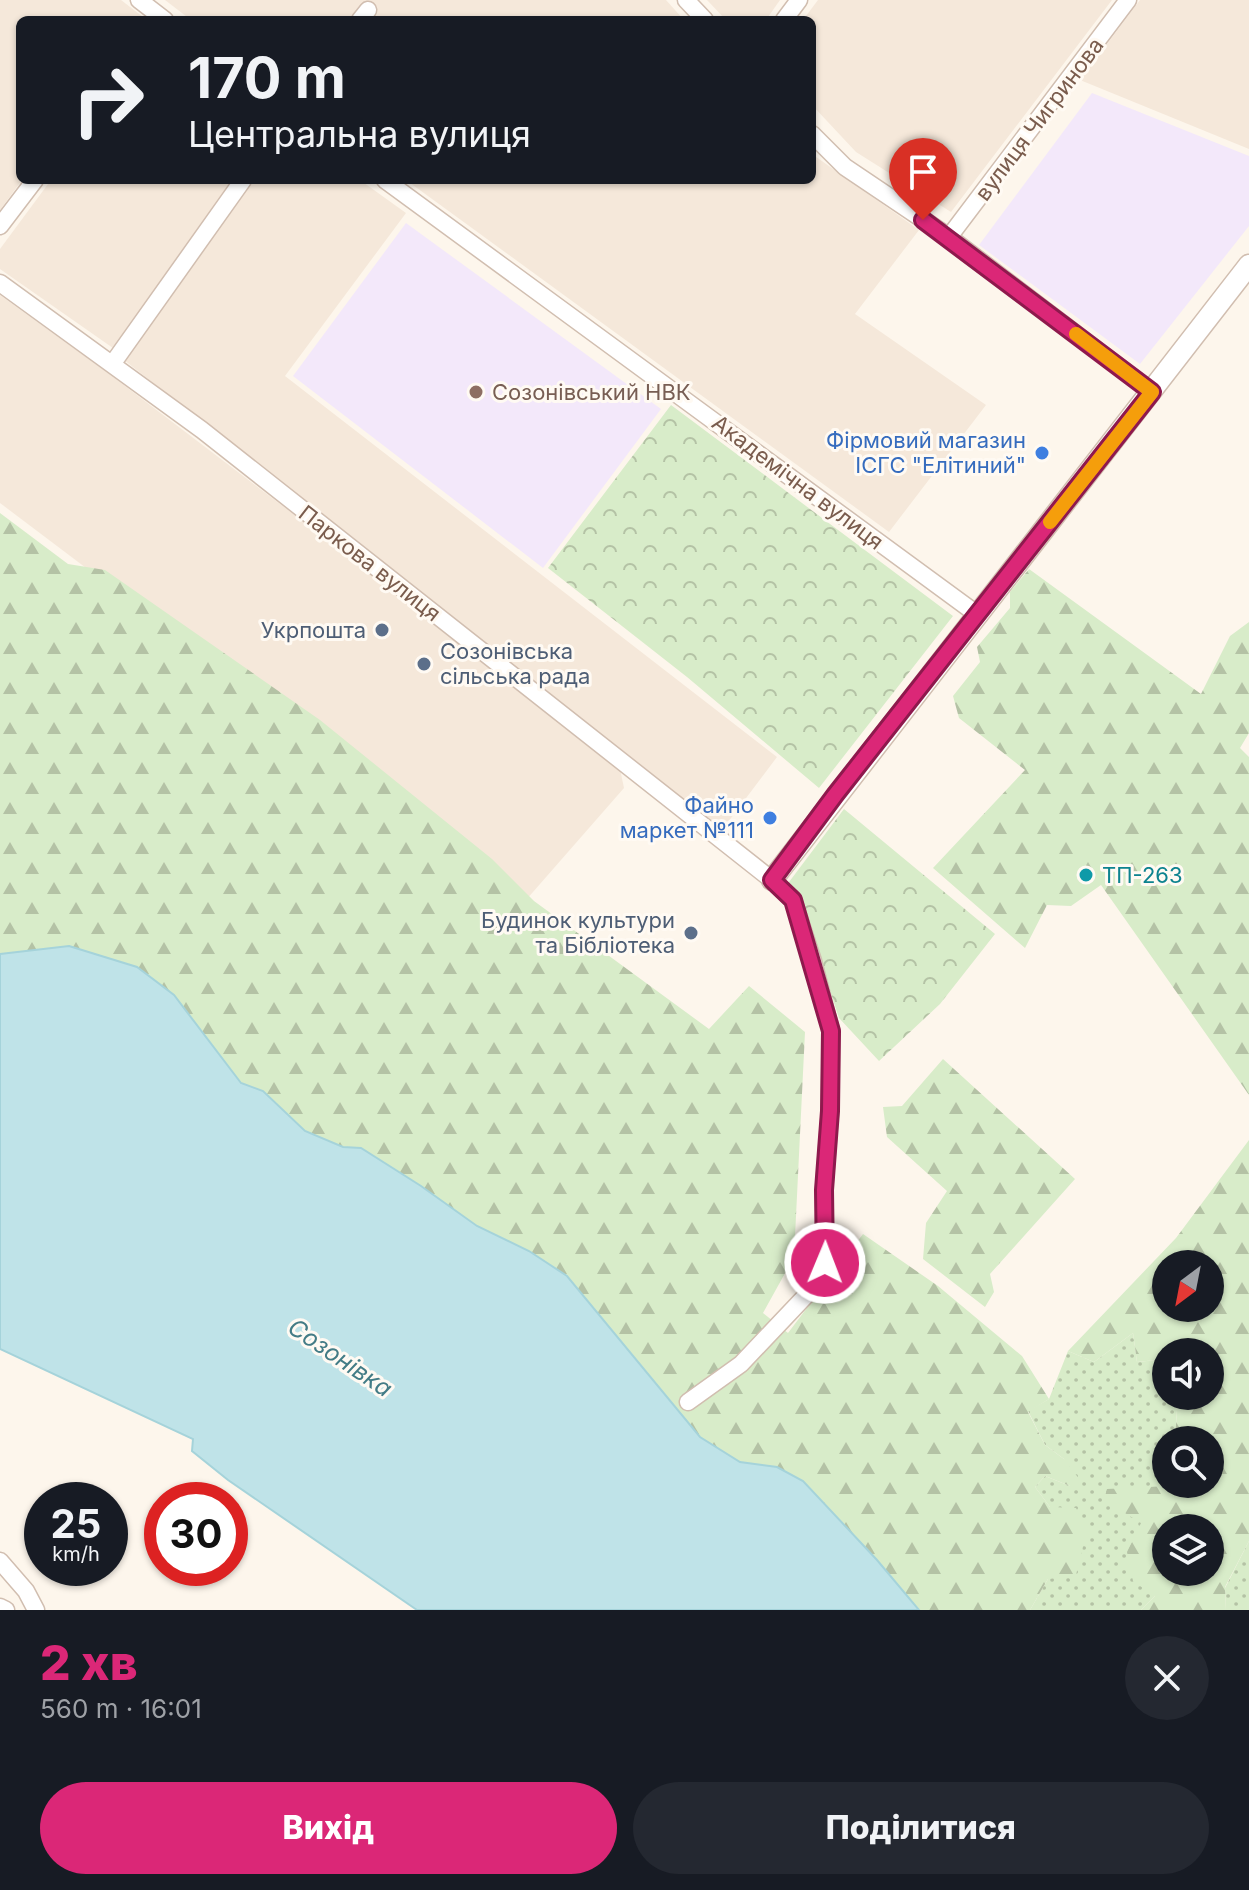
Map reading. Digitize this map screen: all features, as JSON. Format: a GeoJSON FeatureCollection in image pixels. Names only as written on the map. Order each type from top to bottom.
{"type":"FeatureCollection","features":[{"type":"Feature","properties":{"kind":"street"},"geometry":{"type":"LineString","coordinates":[[139,0],[157,16]]}},
{"type":"Feature","properties":{"kind":"street"},"geometry":{"type":"LineString","coordinates":[[686,0],[701,16]]}},
{"type":"Feature","properties":{"kind":"street","name":"вулиця Чигринова"},"geometry":{"type":"LineString","coordinates":[[949,237],[1128,0]]}},
{"type":"Feature","properties":{"kind":"street"},"geometry":{"type":"LineString","coordinates":[[816,138],[845,167],[949,237],[1152,392]]}},
{"type":"Feature","properties":{"kind":"street"},"geometry":{"type":"LineString","coordinates":[[0,226],[32,184]]}},
{"type":"Feature","properties":{"kind":"street"},"geometry":{"type":"LineString","coordinates":[[113,363],[240,184]]}},
{"type":"Feature","properties":{"kind":"street","name":"Академічна вулиця"},"geometry":{"type":"LineString","coordinates":[[390,184],[978,615]]}},
{"type":"Feature","properties":{"kind":"street"},"geometry":{"type":"LineString","coordinates":[[772,880],[1249,265]]}},
{"type":"Feature","properties":{"kind":"street","name":"Паркова вулиця"},"geometry":{"type":"LineString","coordinates":[[0,283],[113,363],[772,880],[793,900],[831,1031],[830,1111],[824,1190],[825,1263],[814,1287],[741,1364],[688,1402]]}},
{"type":"Feature","properties":{"kind":"street"},"geometry":{"type":"LineString","coordinates":[[0,1561],[26,1591],[36,1610]]}},
{"type":"Feature","properties":{"kind":"street"},"geometry":{"type":"LineString","coordinates":[[0,1607],[6,1610]]}},
{"type":"Feature","properties":{"kind":"shaded area"},"geometry":{"type":"Polygon","coordinates":[[[0,0],[121,0],[142,16],[16,16],[16,184],[19,184],[0,210],[0,0]]]}},
{"type":"Feature","properties":{"kind":"shaded area"},"geometry":{"type":"Polygon","coordinates":[[[165,0],[666,0],[680,16],[186,16],[165,0]]]}},
{"type":"Feature","properties":{"kind":"shaded area"},"geometry":{"type":"Polygon","coordinates":[[[707,0],[780,0],[769,16],[722,16],[707,0]]]}},
{"type":"Feature","properties":{"kind":"shaded area"},"geometry":{"type":"Polygon","coordinates":[[[818,0],[1112,0],[951,212],[856,152],[816,109],[816,16],[806,16],[818,0]]]}},
{"type":"Feature","properties":{"kind":"shaded area"},"geometry":{"type":"Polygon","coordinates":[[[1140,0],[1249,0],[1249,149],[1080,80],[1140,0]]]}},
{"type":"Feature","properties":{"kind":"shaded area"},"geometry":{"type":"Polygon","coordinates":[[[1092,93],[1249,156],[1249,226],[1140,364],[979,245],[1092,93]]]}},
{"type":"Feature","properties":{"kind":"shaded area"},"geometry":{"type":"Polygon","coordinates":[[[816,157],[919,230],[855,314],[986,405],[889,532],[411,184],[816,184],[816,157]]]}},
{"type":"Feature","properties":{"kind":"shaded area"},"geometry":{"type":"Polygon","coordinates":[[[48,184],[229,184],[113,348],[0,269],[0,249],[48,184]]]}},
{"type":"Feature","properties":{"kind":"shaded area"},"geometry":{"type":"Polygon","coordinates":[[[251,184],[366,184],[406,213],[285,376],[777,757],[722,830],[124,360],[251,184]]]}},
{"type":"Feature","properties":{"kind":"shaded area","name":"Созонівський НВК"},"geometry":{"type":"Polygon","coordinates":[[[406,223],[661,409],[543,568],[293,376],[406,223]]]}},
{"type":"Feature","properties":{"kind":"shaded area"},"geometry":{"type":"Polygon","coordinates":[[[0,295],[108,373],[397,593],[620,769],[624,788],[526,900],[0,503],[0,295]]]}},
{"type":"Feature","properties":{"kind":"green space"},"geometry":{"type":"Polygon","coordinates":[[[671,405],[953,616],[819,788],[687,677],[548,568],[671,405]]]}},
{"type":"Feature","properties":{"kind":"green space"},"geometry":{"type":"Polygon","coordinates":[[[0,513],[68,564],[105,570],[320,720],[492,859],[534,901],[709,1029],[749,986],[805,1032],[794,1257],[763,1313],[788,1333],[863,1234],[938,1286],[1022,1356],[1049,1399],[1028,1412],[1045,1445],[1064,1459],[1080,1480],[1070,1486],[1045,1476],[1035,1487],[1050,1507],[1076,1508],[1087,1530],[1076,1575],[1048,1579],[1030,1610],[919,1610],[803,1481],[777,1467],[740,1462],[700,1437],[567,1276],[529,1251],[477,1226],[361,1148],[343,1147],[305,1131],[263,1091],[241,1083],[174,995],[137,967],[69,946],[0,954],[0,513]]]}},
{"type":"Feature","properties":{"kind":"green space"},"geometry":{"type":"Polygon","coordinates":[[[1029,569],[1201,694],[1230,636],[1249,622],[1249,733],[1240,748],[1249,757],[1249,1095],[1101,885],[1071,906],[1047,905],[1025,948],[933,868],[1025,770],[959,718],[953,696],[980,662],[977,647],[1010,608],[1010,592],[1029,569]]]}},
{"type":"Feature","properties":{"kind":"green space"},"geometry":{"type":"Polygon","coordinates":[[[844,809],[995,934],[940,1004],[879,1061],[839,1018],[800,899],[786,886],[844,809]]]}},
{"type":"Feature","properties":{"kind":"green space"},"geometry":{"type":"Polygon","coordinates":[[[943,1059],[1075,1179],[990,1274],[994,1292],[985,1307],[923,1259],[926,1223],[947,1191],[887,1137],[883,1107],[902,1106],[943,1059]]]}},
{"type":"Feature","properties":{"kind":"green space"},"geometry":{"type":"Polygon","coordinates":[[[1249,1140],[1249,1541],[1225,1587],[1226,1610],[1141,1610],[1155,1596],[1133,1581],[1127,1552],[1141,1523],[1104,1500],[1107,1489],[1152,1487],[1152,1498],[1224,1498],[1224,1426],[1176,1426],[1177,1410],[1224,1410],[1224,1338],[1152,1338],[1152,1360],[1137,1362],[1133,1333],[1094,1362],[1068,1351],[1152,1263],[1152,1322],[1224,1322],[1224,1250],[1165,1250],[1249,1140]]]}},
{"type":"Feature","properties":{"kind":"green space"},"geometry":{"type":"Polygon","coordinates":[[[1133,1333],[1137,1362],[1152,1360],[1152,1410],[1177,1410],[1176,1426],[1152,1426],[1152,1498],[1167,1498],[1141,1523],[1155,1596],[1141,1610],[1030,1610],[1048,1579],[1050,1507],[1035,1487],[1045,1476],[1070,1486],[1064,1459],[1045,1445],[1028,1411],[1049,1399],[1068,1351],[1094,1362],[1133,1333]]]}},
{"type":"Feature","properties":{"kind":"green space"},"geometry":{"type":"Polygon","coordinates":[[[1249,1541],[1249,1610],[1226,1610],[1225,1588],[1249,1541]]]}},
{"type":"Feature","properties":{"kind":"water","name":"Созонівка"},"geometry":{"type":"Polygon","coordinates":[[[69,946],[137,967],[174,995],[241,1083],[263,1091],[305,1131],[343,1147],[361,1148],[477,1226],[529,1251],[567,1276],[700,1437],[740,1462],[777,1467],[803,1481],[919,1610],[417,1610],[248,1494],[248,1482],[228,1480],[192,1451],[193,1439],[0,1349],[0,954],[69,946]]]}},
{"type":"Feature","properties":{"kind":"slow traffic"},"geometry":{"type":"LineString","coordinates":[[1050,522],[1152,392],[1076,334]]}},
{"type":"Feature","properties":{"kind":"place","name":"Созонівський НВК"},"geometry":{"type":"Point","coordinates":[476,392]}},
{"type":"Feature","properties":{"kind":"place","name":"Фірмовий магазин ІСГС \"Елітиний\""},"geometry":{"type":"Point","coordinates":[1042,453]}},
{"type":"Feature","properties":{"kind":"place","name":"Укрпошта"},"geometry":{"type":"Point","coordinates":[382,630]}},
{"type":"Feature","properties":{"kind":"place","name":"Созонівська сільська рада"},"geometry":{"type":"Point","coordinates":[424,664]}},
{"type":"Feature","properties":{"kind":"place","name":"Файно маркет №111"},"geometry":{"type":"Point","coordinates":[770,818]}},
{"type":"Feature","properties":{"kind":"place","name":"ТП-263"},"geometry":{"type":"Point","coordinates":[1086,875]}},
{"type":"Feature","properties":{"kind":"place","name":"Будинок культури та Бібліотека"},"geometry":{"type":"Point","coordinates":[691,933]}},
{"type":"Feature","properties":{"kind":"route"},"geometry":{"type":"LineString","coordinates":[[825,1263],[827,1230],[824,1190],[830,1111],[831,1031],[793,900],[772,880],[835,795],[1152,392],[923,220]]}}]}
